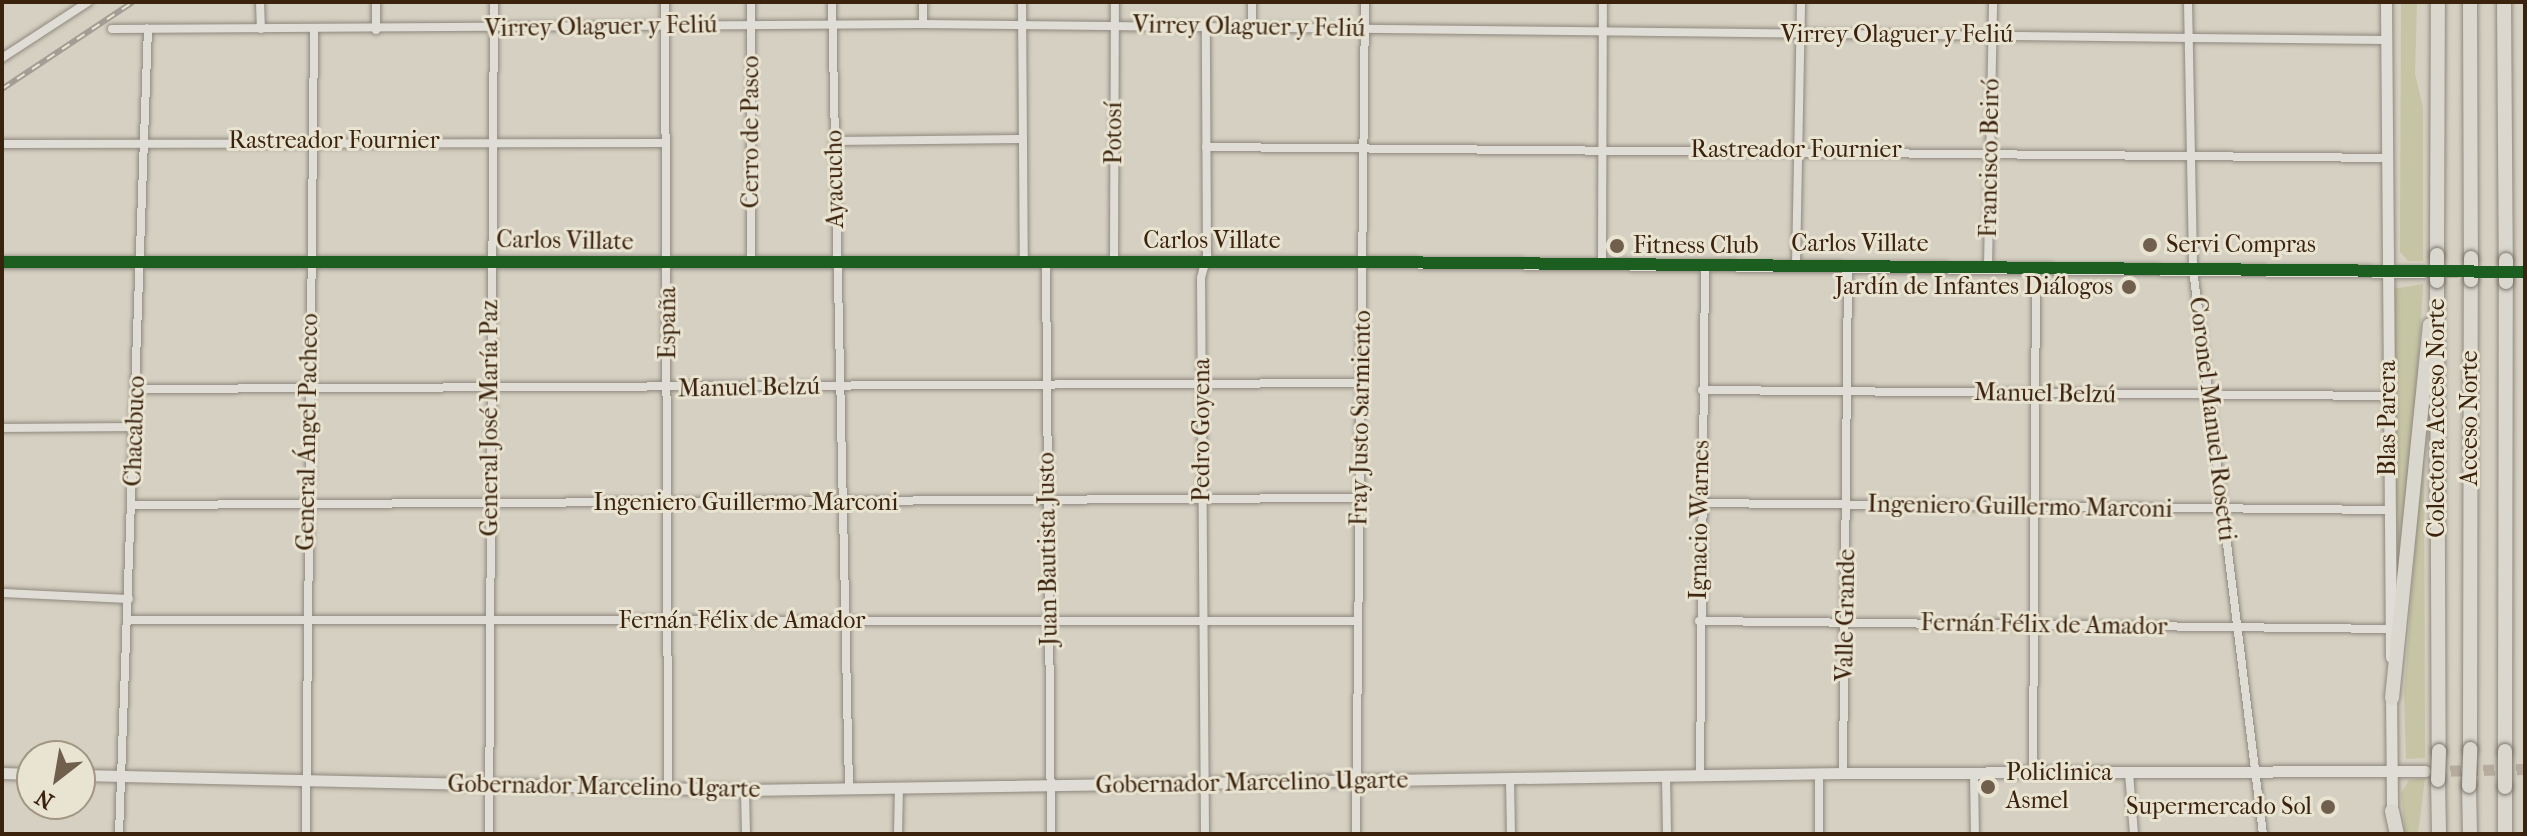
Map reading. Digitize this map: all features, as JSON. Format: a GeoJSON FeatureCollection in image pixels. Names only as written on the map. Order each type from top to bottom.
{"type":"FeatureCollection","features":[{"type":"Feature","properties":{"kind":"highway","name":"Colectora Acceso Norte"},"geometry":{"type":"LineString","coordinates":[[2438,2],[2439,834]]}},
{"type":"Feature","properties":{"kind":"highway","name":"Acceso Norte"},"geometry":{"type":"LineString","coordinates":[[2470,2],[2470,834]]}},
{"type":"Feature","properties":{"kind":"highway","name":"Acceso Norte"},"geometry":{"type":"LineString","coordinates":[[2504,2],[2505,834]]}},
{"type":"Feature","properties":{"kind":"highway"},"geometry":{"type":"LineString","coordinates":[[2392,698],[2437,281]]}},
{"type":"Feature","properties":{"kind":"highway"},"geometry":{"type":"LineString","coordinates":[[2392,811],[2394,834]]}},
{"type":"Feature","properties":{"kind":"street"},"geometry":{"type":"LineString","coordinates":[[2,58],[88,2]]}},
{"type":"Feature","properties":{"kind":"street"},"geometry":{"type":"LineString","coordinates":[[260,2],[261,29]]}},
{"type":"Feature","properties":{"kind":"street"},"geometry":{"type":"LineString","coordinates":[[376,2],[376,30]]}},
{"type":"Feature","properties":{"kind":"street","name":"General José María Paz"},"geometry":{"type":"LineString","coordinates":[[489,834],[494,2]]}},
{"type":"Feature","properties":{"kind":"street","name":"España"},"geometry":{"type":"LineString","coordinates":[[665,2],[670,503],[668,789]]}},
{"type":"Feature","properties":{"kind":"street","name":"Cerro de Pasco"},"geometry":{"type":"LineString","coordinates":[[751,2],[751,263]]}},
{"type":"Feature","properties":{"kind":"street","name":"Ayacucho"},"geometry":{"type":"LineString","coordinates":[[832,2],[849,788]]}},
{"type":"Feature","properties":{"kind":"street"},"geometry":{"type":"LineString","coordinates":[[923,2],[923,24]]}},
{"type":"Feature","properties":{"kind":"street"},"geometry":{"type":"LineString","coordinates":[[1022,2],[1024,262]]}},
{"type":"Feature","properties":{"kind":"street","name":"Potosí"},"geometry":{"type":"LineString","coordinates":[[1114,264],[1115,2]]}},
{"type":"Feature","properties":{"kind":"street"},"geometry":{"type":"LineString","coordinates":[[1252,2],[1252,27]]}},
{"type":"Feature","properties":{"kind":"street","name":"Fray Justo Sarmiento"},"geometry":{"type":"LineString","coordinates":[[1356,834],[1365,2]]}},
{"type":"Feature","properties":{"kind":"street"},"geometry":{"type":"LineString","coordinates":[[1602,264],[1603,2]]}},
{"type":"Feature","properties":{"kind":"street"},"geometry":{"type":"LineString","coordinates":[[1796,265],[1801,2]]}},
{"type":"Feature","properties":{"kind":"street","name":"Francisco Beiró"},"geometry":{"type":"LineString","coordinates":[[1988,267],[1993,2]]}},
{"type":"Feature","properties":{"kind":"street","name":"Coronel Manuel Rosetti"},"geometry":{"type":"LineString","coordinates":[[2188,2],[2193,269],[2240,627],[2263,834]]}},
{"type":"Feature","properties":{"kind":"street","name":"Blas Parera"},"geometry":{"type":"LineString","coordinates":[[2386,2],[2392,811]]}},
{"type":"Feature","properties":{"kind":"street","name":"Virrey Olaguer y Feliú"},"geometry":{"type":"LineString","coordinates":[[112,29],[376,30],[923,24],[1992,35],[2189,41],[2386,40]]}},
{"type":"Feature","properties":{"kind":"street","name":"Pedro Goyena"},"geometry":{"type":"LineString","coordinates":[[1205,834],[1201,384],[1206,27]]}},
{"type":"Feature","properties":{"kind":"street","name":"Chacabuco"},"geometry":{"type":"LineString","coordinates":[[119,834],[148,29]]}},
{"type":"Feature","properties":{"kind":"street","name":"General Ángel Pacheco"},"geometry":{"type":"LineString","coordinates":[[306,834],[305,621],[314,30]]}},
{"type":"Feature","properties":{"kind":"street"},"geometry":{"type":"LineString","coordinates":[[834,141],[1023,139]]}},
{"type":"Feature","properties":{"kind":"street","name":"Rastreador Fournier"},"geometry":{"type":"LineString","coordinates":[[2,144],[493,140],[665,143]]}},
{"type":"Feature","properties":{"kind":"street","name":"Rastreador Fournier"},"geometry":{"type":"LineString","coordinates":[[1206,147],[1798,150],[2385,158]]}},
{"type":"Feature","properties":{"kind":"street","name":"Carlos Villate"},"geometry":{"type":"LineString","coordinates":[[2,262],[1363,262],[2423,272]]}},
{"type":"Feature","properties":{"kind":"street","name":"Juan Bautista Justo"},"geometry":{"type":"LineString","coordinates":[[1046,263],[1048,385],[1044,500],[1049,619],[1051,834]]}},
{"type":"Feature","properties":{"kind":"street","name":"Ignacio Warnes"},"geometry":{"type":"LineString","coordinates":[[1700,775],[1699,503],[1705,265]]}},
{"type":"Feature","properties":{"kind":"street","name":"Valle Grande"},"geometry":{"type":"LineString","coordinates":[[1843,773],[1850,392],[1848,266]]}},
{"type":"Feature","properties":{"kind":"street"},"geometry":{"type":"LineString","coordinates":[[2033,773],[2031,625],[2036,267]]}},
{"type":"Feature","properties":{"kind":"street","name":"Manuel Belzú"},"geometry":{"type":"LineString","coordinates":[[137,389],[491,387],[668,390],[1362,383]]}},
{"type":"Feature","properties":{"kind":"street","name":"Manuel Belzú"},"geometry":{"type":"LineString","coordinates":[[1702,390],[2388,396]]}},
{"type":"Feature","properties":{"kind":"street"},"geometry":{"type":"LineString","coordinates":[[2,428],[135,427]]}},
{"type":"Feature","properties":{"kind":"street","name":"Ingeniero Guillermo Marconi"},"geometry":{"type":"LineString","coordinates":[[132,505],[1361,498]]}},
{"type":"Feature","properties":{"kind":"street","name":"Ingeniero Guillermo Marconi"},"geometry":{"type":"LineString","coordinates":[[1699,503],[2388,510]]}},
{"type":"Feature","properties":{"kind":"street"},"geometry":{"type":"LineString","coordinates":[[2,593],[129,599]]}},
{"type":"Feature","properties":{"kind":"street","name":"Fernán Félix de Amador"},"geometry":{"type":"LineString","coordinates":[[128,620],[1356,621]]}},
{"type":"Feature","properties":{"kind":"street","name":"Fernán Félix de Amador"},"geometry":{"type":"LineString","coordinates":[[1699,621],[2390,629]]}},
{"type":"Feature","properties":{"kind":"street","name":"Gobernador Marcelino Ugarte"},"geometry":{"type":"LineString","coordinates":[[96,775],[745,790],[1819,773],[2425,771]]}},
{"type":"Feature","properties":{"kind":"street"},"geometry":{"type":"LineString","coordinates":[[1819,773],[1819,834]]}},
{"type":"Feature","properties":{"kind":"street"},"geometry":{"type":"LineString","coordinates":[[1974,773],[1975,834]]}},
{"type":"Feature","properties":{"kind":"street"},"geometry":{"type":"LineString","coordinates":[[2129,773],[2134,834]]}},
{"type":"Feature","properties":{"kind":"street"},"geometry":{"type":"LineString","coordinates":[[1666,776],[1667,834]]}},
{"type":"Feature","properties":{"kind":"street"},"geometry":{"type":"LineString","coordinates":[[1510,779],[1511,834]]}},
{"type":"Feature","properties":{"kind":"street"},"geometry":{"type":"LineString","coordinates":[[898,834],[899,787]]}},
{"type":"Feature","properties":{"kind":"street"},"geometry":{"type":"LineString","coordinates":[[745,790],[746,834]]}},
{"type":"Feature","properties":{"kind":"green space"},"geometry":{"type":"Polygon","coordinates":[[[2401,2],[2417,4],[2415,74],[2423,107],[2423,261],[2408,261],[2400,252],[2401,2]]]}},
{"type":"Feature","properties":{"kind":"green space"},"geometry":{"type":"Polygon","coordinates":[[[2423,284],[2417,387],[2398,585],[2393,289],[2423,284]]]}},
{"type":"Feature","properties":{"kind":"green space"},"geometry":{"type":"Polygon","coordinates":[[[2424,433],[2425,758],[2406,759],[2404,691],[2424,433]]]}},
{"type":"Feature","properties":{"kind":"green space"},"geometry":{"type":"Polygon","coordinates":[[[2425,778],[2418,834],[2405,834],[2401,793],[2409,780],[2425,778]]]}},
{"type":"Feature","properties":{"kind":"tunnel"},"geometry":{"type":"LineString","coordinates":[[2431,272],[2525,272]]}},
{"type":"Feature","properties":{"kind":"tunnel"},"geometry":{"type":"LineString","coordinates":[[2434,771],[2525,769]]}},
{"type":"Feature","properties":{"kind":"railway"},"geometry":{"type":"LineString","coordinates":[[2,89],[133,2]]}},
{"type":"Feature","properties":{"kind":"cycle path"},"geometry":{"type":"LineString","coordinates":[[2,262],[1363,262],[2525,272]]}},
{"type":"Feature","properties":{"kind":"place","name":"Servi Compras"},"geometry":{"type":"Point","coordinates":[2150,245]}},
{"type":"Feature","properties":{"kind":"place","name":"Fitness Club"},"geometry":{"type":"Point","coordinates":[1617,246]}},
{"type":"Feature","properties":{"kind":"place","name":"Jardín de Infantes Diálogos"},"geometry":{"type":"Point","coordinates":[2129,287]}},
{"type":"Feature","properties":{"kind":"place","name":"Policlinica Asmel"},"geometry":{"type":"Point","coordinates":[1988,787]}},
{"type":"Feature","properties":{"kind":"place","name":"Supermercado Sol"},"geometry":{"type":"Point","coordinates":[2328,807]}}]}
